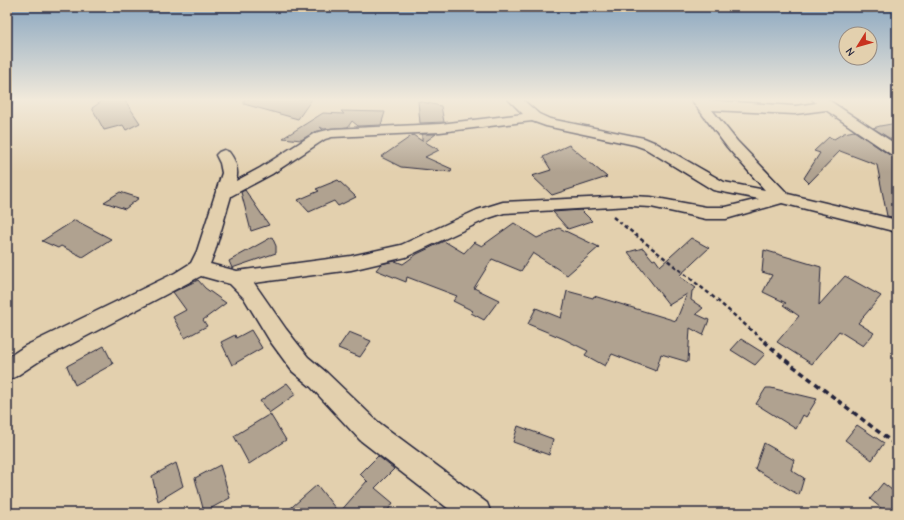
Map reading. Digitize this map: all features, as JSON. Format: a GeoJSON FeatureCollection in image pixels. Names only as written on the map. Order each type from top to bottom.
{"type":"FeatureCollection","features":[{"type":"Feature","properties":{"kind":"street"},"geometry":{"type":"LineString","coordinates":[[223,194],[266,170],[320,136],[332,133],[440,128],[480,123]]}},
{"type":"Feature","properties":{"kind":"street"},"geometry":{"type":"LineString","coordinates":[[552,123],[639,141],[662,152],[719,186],[782,198],[897,226]]}},
{"type":"Feature","properties":{"kind":"street"},"geometry":{"type":"LineString","coordinates":[[716,123],[732,144],[782,198]]}},
{"type":"Feature","properties":{"kind":"street"},"geometry":{"type":"LineString","coordinates":[[854,123],[897,152]]}},
{"type":"Feature","properties":{"kind":"street"},"geometry":{"type":"LineString","coordinates":[[7,370],[33,353],[182,278],[198,268],[206,251],[230,173],[228,163],[224,156]]}},
{"type":"Feature","properties":{"kind":"street"},"geometry":{"type":"LineString","coordinates":[[198,268],[237,278],[350,263],[406,250],[483,214],[502,208],[596,202],[650,202],[706,213],[726,213],[782,198]]}},
{"type":"Feature","properties":{"kind":"street"},"geometry":{"type":"LineString","coordinates":[[237,278],[251,293],[278,335],[300,364],[319,380],[369,431],[478,513]]}},
{"type":"Feature","properties":{"kind":"path"},"geometry":{"type":"LineString","coordinates":[[596,202],[646,244],[711,294],[784,360],[897,446]]}},
{"type":"Feature","properties":{"kind":"building"},"geometry":{"type":"Polygon","coordinates":[[[100,123],[139,123],[126,130],[123,125],[104,130],[100,123]]]}},
{"type":"Feature","properties":{"kind":"building"},"geometry":{"type":"Polygon","coordinates":[[[307,123],[350,123],[348,127],[324,129],[320,127],[323,130],[314,132],[301,140],[283,138],[307,123]]]}},
{"type":"Feature","properties":{"kind":"building"},"geometry":{"type":"Polygon","coordinates":[[[355,123],[382,123],[381,125],[358,126],[355,123]]]}},
{"type":"Feature","properties":{"kind":"building"},"geometry":{"type":"Polygon","coordinates":[[[897,123],[897,143],[873,128],[897,123]]]}},
{"type":"Feature","properties":{"kind":"building"},"geometry":{"type":"Polygon","coordinates":[[[854,131],[891,156],[897,158],[897,218],[887,216],[877,165],[840,151],[809,183],[804,178],[820,153],[814,151],[829,137],[834,139],[844,133],[854,131]]]}},
{"type":"Feature","properties":{"kind":"building"},"geometry":{"type":"Polygon","coordinates":[[[422,134],[436,134],[425,142],[439,150],[425,157],[452,169],[451,172],[401,167],[381,157],[413,135],[422,141],[422,134]]]}},
{"type":"Feature","properties":{"kind":"building"},"geometry":{"type":"Polygon","coordinates":[[[569,145],[607,177],[552,195],[532,176],[551,170],[543,157],[569,145]]]}},
{"type":"Feature","properties":{"kind":"building"},"geometry":{"type":"Polygon","coordinates":[[[338,180],[356,197],[338,206],[334,201],[309,212],[298,200],[319,191],[316,189],[338,180]]]}},
{"type":"Feature","properties":{"kind":"building"},"geometry":{"type":"Polygon","coordinates":[[[245,190],[269,225],[251,231],[241,192],[245,190]]]}},
{"type":"Feature","properties":{"kind":"building"},"geometry":{"type":"Polygon","coordinates":[[[120,192],[139,198],[125,209],[104,202],[120,192]]]}},
{"type":"Feature","properties":{"kind":"building"},"geometry":{"type":"Polygon","coordinates":[[[581,210],[592,221],[568,229],[553,212],[581,210]]]}},
{"type":"Feature","properties":{"kind":"building"},"geometry":{"type":"Polygon","coordinates":[[[75,220],[111,239],[83,257],[61,246],[58,248],[42,241],[75,220]]]}},
{"type":"Feature","properties":{"kind":"building"},"geometry":{"type":"Polygon","coordinates":[[[514,223],[537,238],[559,228],[599,247],[567,275],[533,253],[521,271],[492,259],[474,288],[499,300],[484,320],[471,313],[473,311],[453,301],[457,296],[407,277],[406,282],[376,270],[381,264],[395,261],[403,264],[417,254],[444,241],[464,253],[474,242],[482,246],[514,223]]]}},
{"type":"Feature","properties":{"kind":"building"},"geometry":{"type":"Polygon","coordinates":[[[272,237],[276,246],[276,253],[232,268],[229,261],[272,237]]]}},
{"type":"Feature","properties":{"kind":"building"},"geometry":{"type":"Polygon","coordinates":[[[691,238],[709,248],[679,276],[696,288],[692,291],[691,300],[703,308],[696,314],[709,320],[703,335],[690,328],[688,362],[661,354],[656,371],[612,354],[605,366],[585,355],[588,351],[528,324],[536,308],[561,318],[567,291],[593,298],[594,296],[676,321],[687,294],[669,305],[628,252],[643,248],[660,266],[691,238]]]}},
{"type":"Feature","properties":{"kind":"building"},"geometry":{"type":"Polygon","coordinates":[[[764,250],[821,267],[819,305],[845,276],[881,296],[858,323],[874,333],[863,346],[839,331],[812,364],[777,342],[799,316],[783,305],[786,303],[763,292],[772,275],[762,272],[764,250]]]}},
{"type":"Feature","properties":{"kind":"building"},"geometry":{"type":"Polygon","coordinates":[[[198,280],[205,288],[226,303],[203,320],[207,326],[185,338],[173,317],[186,310],[173,292],[198,280]]]}},
{"type":"Feature","properties":{"kind":"building"},"geometry":{"type":"Polygon","coordinates":[[[251,330],[262,348],[232,365],[221,342],[235,335],[236,338],[251,330]]]}},
{"type":"Feature","properties":{"kind":"building"},"geometry":{"type":"Polygon","coordinates":[[[349,332],[371,341],[360,357],[338,348],[349,332]]]}},
{"type":"Feature","properties":{"kind":"building"},"geometry":{"type":"Polygon","coordinates":[[[741,339],[765,354],[755,365],[731,350],[741,339]]]}},
{"type":"Feature","properties":{"kind":"building"},"geometry":{"type":"Polygon","coordinates":[[[104,346],[113,364],[75,385],[67,366],[104,346]]]}},
{"type":"Feature","properties":{"kind":"building"},"geometry":{"type":"Polygon","coordinates":[[[287,383],[296,394],[269,413],[260,401],[287,383]]]}},
{"type":"Feature","properties":{"kind":"building"},"geometry":{"type":"Polygon","coordinates":[[[766,388],[817,399],[806,417],[803,415],[796,429],[756,404],[766,388]]]}},
{"type":"Feature","properties":{"kind":"building"},"geometry":{"type":"Polygon","coordinates":[[[270,414],[286,440],[249,464],[234,436],[270,414]]]}},
{"type":"Feature","properties":{"kind":"building"},"geometry":{"type":"Polygon","coordinates":[[[857,425],[884,443],[872,460],[845,440],[857,425]]]}},
{"type":"Feature","properties":{"kind":"building"},"geometry":{"type":"Polygon","coordinates":[[[518,426],[553,439],[549,455],[513,442],[518,426]]]}},
{"type":"Feature","properties":{"kind":"building"},"geometry":{"type":"Polygon","coordinates":[[[764,443],[794,460],[791,470],[804,478],[799,495],[755,469],[764,443]]]}},
{"type":"Feature","properties":{"kind":"building"},"geometry":{"type":"Polygon","coordinates":[[[378,456],[394,469],[375,488],[393,503],[386,513],[339,513],[367,481],[360,474],[378,456]]]}},
{"type":"Feature","properties":{"kind":"building"},"geometry":{"type":"Polygon","coordinates":[[[176,463],[183,486],[158,501],[152,476],[176,463]]]}},
{"type":"Feature","properties":{"kind":"building"},"geometry":{"type":"Polygon","coordinates":[[[220,465],[230,498],[204,512],[195,478],[220,465]]]}},
{"type":"Feature","properties":{"kind":"building"},"geometry":{"type":"Polygon","coordinates":[[[883,483],[897,494],[897,513],[887,513],[870,499],[883,483]]]}},
{"type":"Feature","properties":{"kind":"building"},"geometry":{"type":"Polygon","coordinates":[[[317,485],[339,513],[285,513],[317,485]]]}}]}
